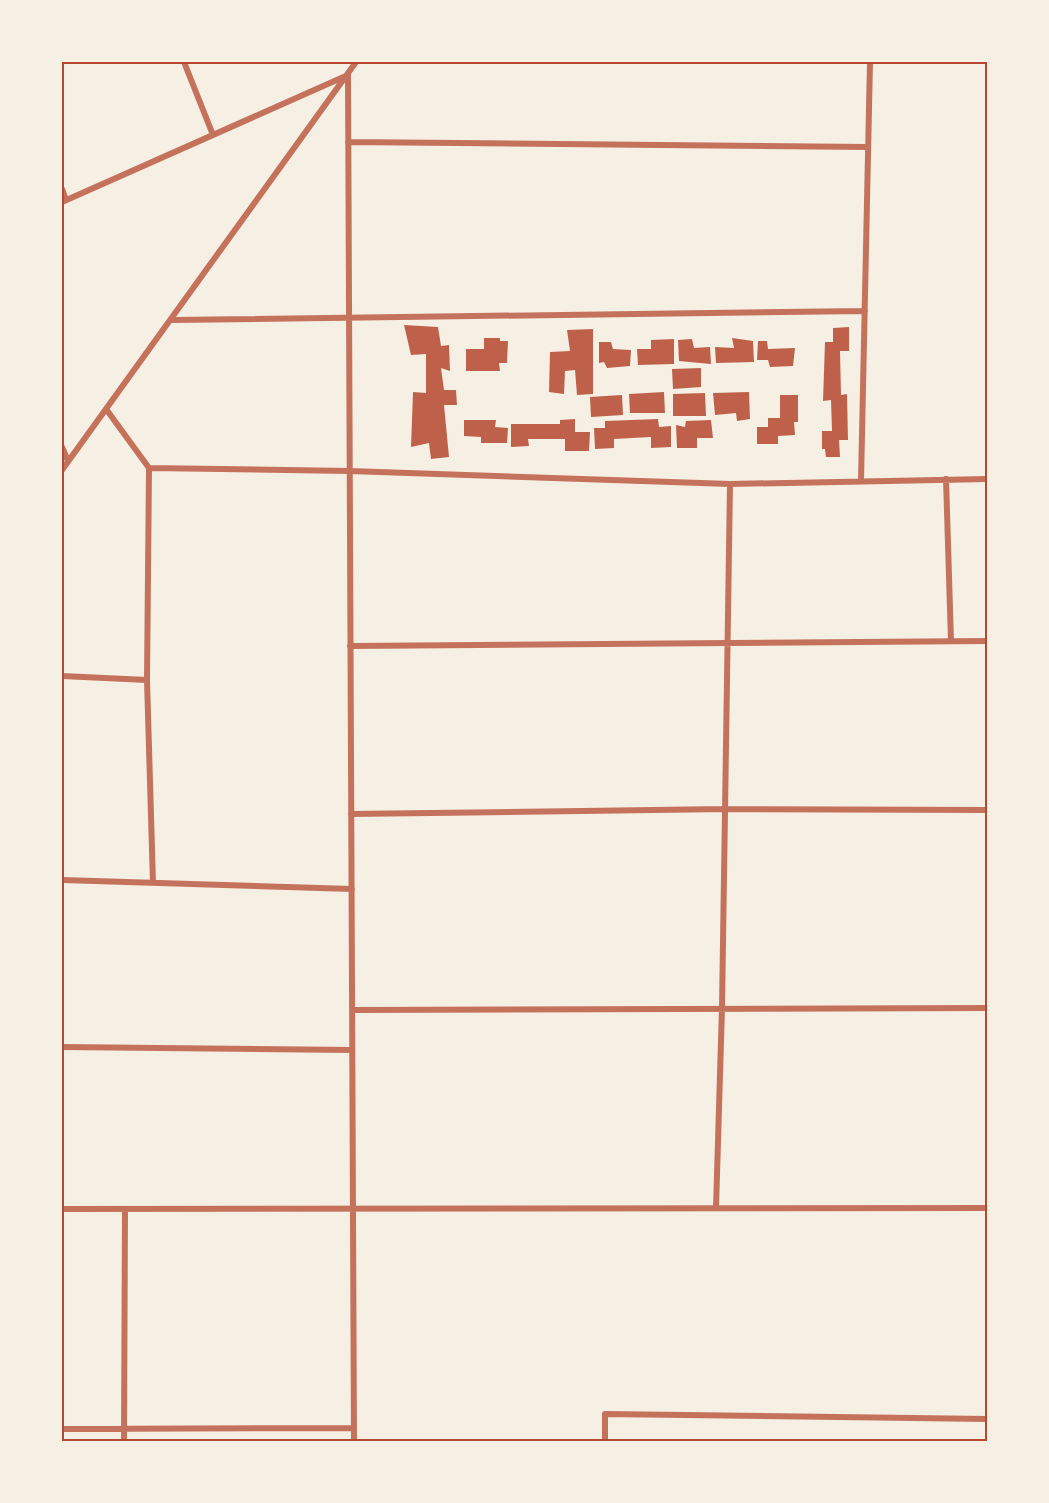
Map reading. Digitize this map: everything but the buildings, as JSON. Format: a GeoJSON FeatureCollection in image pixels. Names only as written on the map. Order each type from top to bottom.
{"type":"FeatureCollection","features":[{"type":"Feature","properties":{"kind":"street"},"geometry":{"type":"LineString","coordinates":[[184,62],[213,135]]}},
{"type":"Feature","properties":{"kind":"street"},"geometry":{"type":"LineString","coordinates":[[62,470],[356,62]]}},
{"type":"Feature","properties":{"kind":"street"},"geometry":{"type":"LineString","coordinates":[[861,481],[870,62]]}},
{"type":"Feature","properties":{"kind":"street"},"geometry":{"type":"LineString","coordinates":[[62,189],[64,201],[348,75]]}},
{"type":"Feature","properties":{"kind":"street"},"geometry":{"type":"LineString","coordinates":[[348,75],[354,1442]]}},
{"type":"Feature","properties":{"kind":"street"},"geometry":{"type":"LineString","coordinates":[[348,142],[868,147]]}},
{"type":"Feature","properties":{"kind":"street"},"geometry":{"type":"LineString","coordinates":[[171,320],[865,311]]}},
{"type":"Feature","properties":{"kind":"street"},"geometry":{"type":"LineString","coordinates":[[106,409],[149,468],[147,680],[153,883]]}},
{"type":"Feature","properties":{"kind":"street"},"geometry":{"type":"LineString","coordinates":[[62,447],[68,461]]}},
{"type":"Feature","properties":{"kind":"street"},"geometry":{"type":"LineString","coordinates":[[149,468],[350,471],[730,484],[987,479]]}},
{"type":"Feature","properties":{"kind":"street"},"geometry":{"type":"LineString","coordinates":[[946,479],[951,641]]}},
{"type":"Feature","properties":{"kind":"street"},"geometry":{"type":"LineString","coordinates":[[716,1208],[726,809],[730,484]]}},
{"type":"Feature","properties":{"kind":"street"},"geometry":{"type":"LineString","coordinates":[[350,646],[987,641]]}},
{"type":"Feature","properties":{"kind":"street"},"geometry":{"type":"LineString","coordinates":[[62,676],[147,680]]}},
{"type":"Feature","properties":{"kind":"street"},"geometry":{"type":"LineString","coordinates":[[351,814],[726,809],[987,810]]}},
{"type":"Feature","properties":{"kind":"street"},"geometry":{"type":"LineString","coordinates":[[62,880],[352,889]]}},
{"type":"Feature","properties":{"kind":"street"},"geometry":{"type":"LineString","coordinates":[[352,1010],[987,1008]]}},
{"type":"Feature","properties":{"kind":"street"},"geometry":{"type":"LineString","coordinates":[[62,1047],[352,1050]]}},
{"type":"Feature","properties":{"kind":"street"},"geometry":{"type":"LineString","coordinates":[[62,1209],[987,1208]]}},
{"type":"Feature","properties":{"kind":"street"},"geometry":{"type":"LineString","coordinates":[[124,1442],[125,1209]]}},
{"type":"Feature","properties":{"kind":"street"},"geometry":{"type":"LineString","coordinates":[[605,1442],[605,1414],[987,1419]]}},
{"type":"Feature","properties":{"kind":"street"},"geometry":{"type":"LineString","coordinates":[[62,1429],[354,1428]]}}]}
